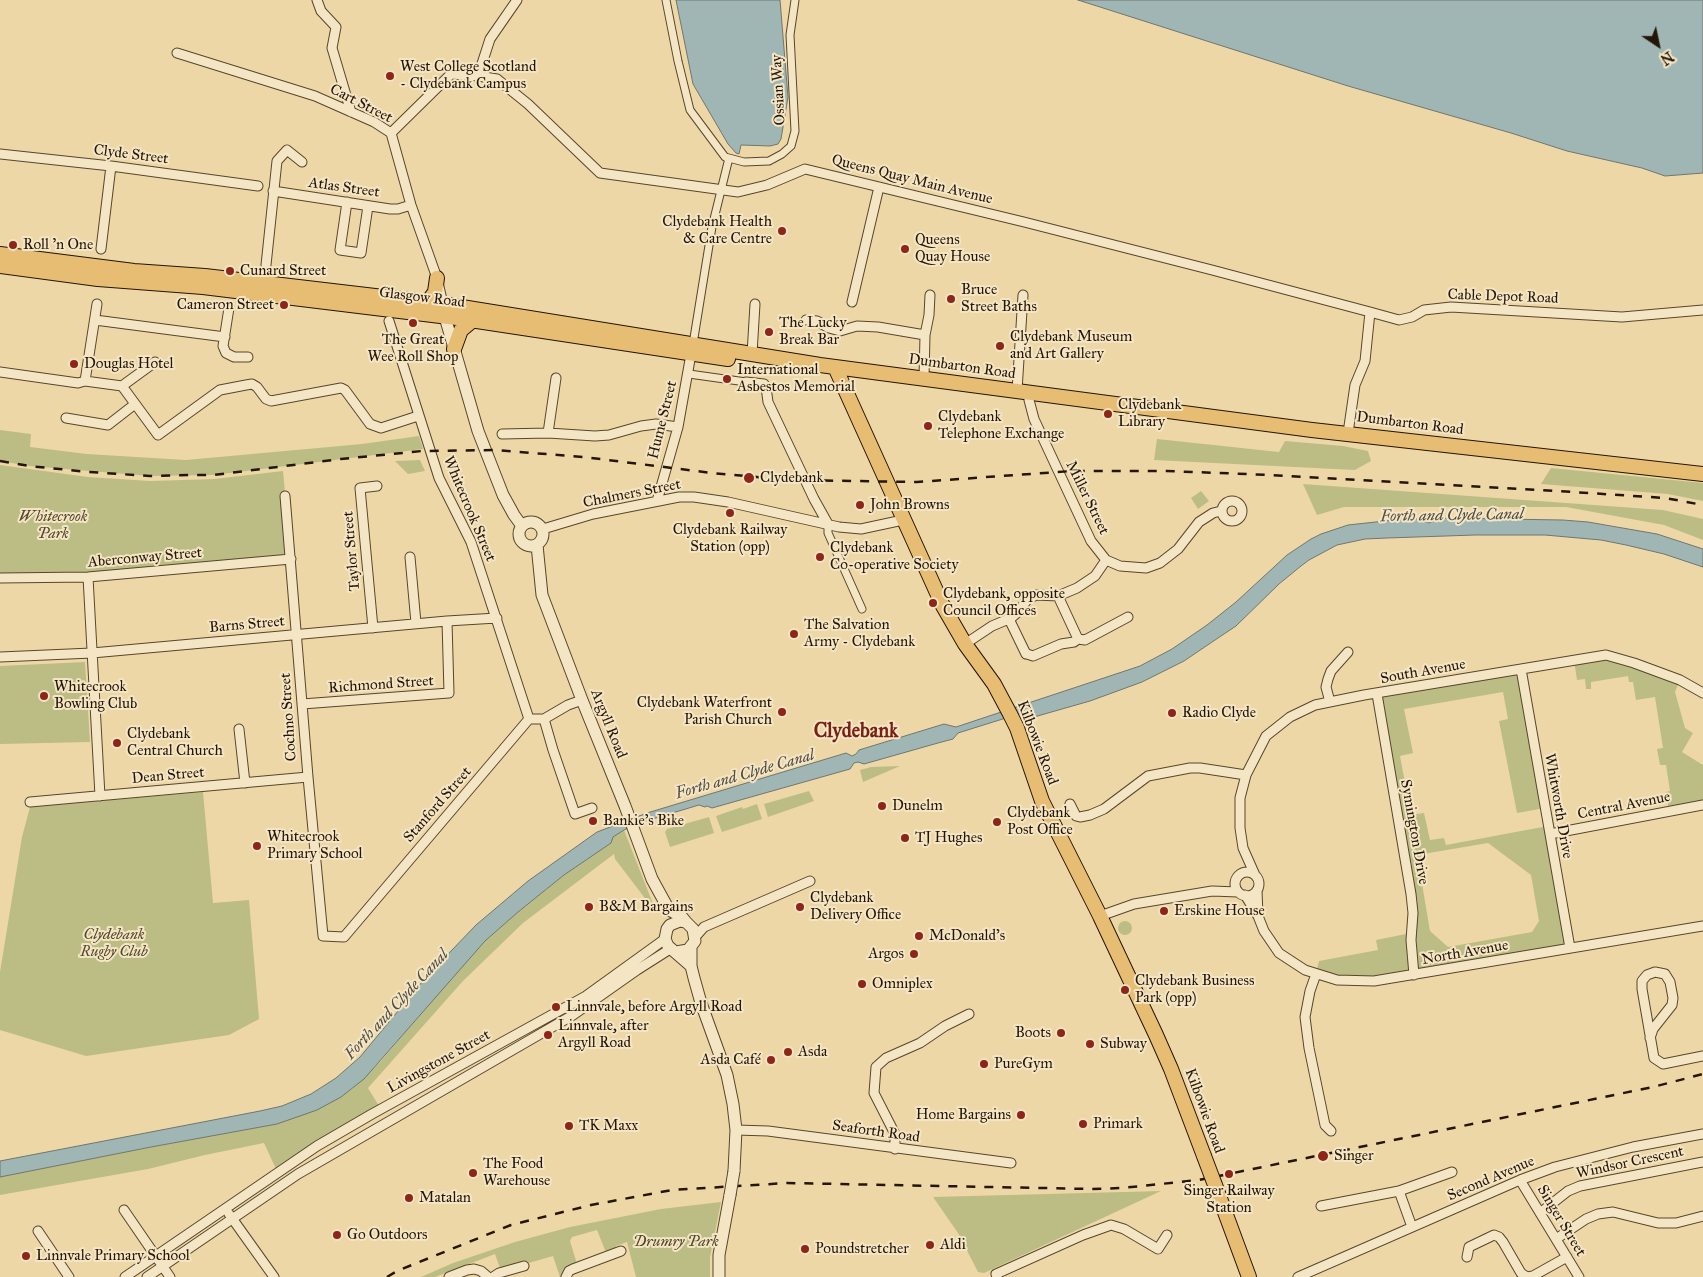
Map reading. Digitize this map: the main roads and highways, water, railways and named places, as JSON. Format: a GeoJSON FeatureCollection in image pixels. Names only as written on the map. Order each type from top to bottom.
{"type":"FeatureCollection","features":[{"type":"Feature","properties":{"kind":"main road","name":"Glasgow Road"},"geometry":{"type":"LineString","coordinates":[[0,254],[134,271],[264,282],[427,303],[444,311],[473,320],[692,349],[752,354],[837,371]]}},
{"type":"Feature","properties":{"kind":"main road","name":"Glasgow Road"},"geometry":{"type":"LineString","coordinates":[[0,266],[98,279],[228,290],[387,316],[444,311],[837,371]]}},
{"type":"Feature","properties":{"kind":"main road"},"geometry":{"type":"LineString","coordinates":[[427,303],[435,292],[437,278]]}},
{"type":"Feature","properties":{"kind":"main road"},"geometry":{"type":"LineString","coordinates":[[454,349],[461,330],[473,320]]}},
{"type":"Feature","properties":{"kind":"main road","name":"Dumbarton Road"},"geometry":{"type":"LineString","coordinates":[[837,371],[924,378],[1025,395]]}},
{"type":"Feature","properties":{"kind":"main road","name":"Dumbarton Road"},"geometry":{"type":"LineString","coordinates":[[837,371],[1025,395],[1082,398],[1113,404],[1148,407],[1326,432],[1703,474]]}},
{"type":"Feature","properties":{"kind":"main road","name":"Kilbowie Road"},"geometry":{"type":"LineString","coordinates":[[837,371],[943,606],[965,644],[994,684],[1017,728],[1042,801],[1100,916],[1164,1051],[1249,1277]]}},
{"type":"Feature","properties":{"kind":"water"},"geometry":{"type":"Polygon","coordinates":[[[676,0],[780,0],[788,97],[781,139],[778,144],[770,146],[741,145],[739,154],[728,144],[693,84],[676,0]]]}},
{"type":"Feature","properties":{"kind":"water"},"geometry":{"type":"Polygon","coordinates":[[[1078,0],[1703,0],[1703,173],[1665,176],[1642,168],[1567,151],[1348,86],[1078,0]]]}},
{"type":"Feature","properties":{"kind":"water"},"geometry":{"type":"Polygon","coordinates":[[[1395,517],[1419,519],[1429,523],[1441,518],[1588,522],[1657,534],[1703,549],[1703,567],[1664,554],[1626,545],[1601,540],[1545,535],[1475,535],[1365,539],[1337,545],[1301,566],[1279,584],[1236,626],[1184,661],[1142,682],[1090,701],[1034,717],[1025,712],[958,733],[953,739],[864,764],[854,763],[850,769],[712,808],[699,805],[639,823],[624,830],[613,837],[611,843],[564,875],[485,941],[364,1079],[341,1097],[317,1110],[277,1124],[0,1177],[0,1161],[260,1111],[282,1106],[311,1094],[336,1078],[360,1057],[427,976],[476,925],[528,881],[597,832],[647,813],[846,753],[852,756],[859,750],[944,724],[956,727],[1140,666],[1172,649],[1207,625],[1236,602],[1287,555],[1311,539],[1348,525],[1394,520],[1395,517]]]}},
{"type":"Feature","properties":{"kind":"railway"},"geometry":{"type":"LineString","coordinates":[[0,461],[29,466],[150,476],[214,475],[422,451],[494,450],[584,457],[712,473],[790,480],[917,482],[1072,471],[1167,471],[1558,491],[1665,498],[1703,505]]}},
{"type":"Feature","properties":{"kind":"railway"},"geometry":{"type":"LineString","coordinates":[[387,1277],[397,1271],[511,1225],[591,1205],[672,1190],[787,1183],[1092,1189],[1122,1188],[1199,1180],[1653,1087],[1703,1074]]}},
{"type":"Feature","properties":{"kind":"place","name":"West College Scotland - Clydebank Campus"},"geometry":{"type":"Point","coordinates":[390,76]}},
{"type":"Feature","properties":{"kind":"place","name":"Clydebank Health & Care Centre"},"geometry":{"type":"Point","coordinates":[782,231]}},
{"type":"Feature","properties":{"kind":"place","name":"Roll 'n One"},"geometry":{"type":"Point","coordinates":[13,245]}},
{"type":"Feature","properties":{"kind":"place","name":"Queens Quay House"},"geometry":{"type":"Point","coordinates":[905,249]}},
{"type":"Feature","properties":{"kind":"place","name":"Cunard Street"},"geometry":{"type":"Point","coordinates":[230,271]}},
{"type":"Feature","properties":{"kind":"place","name":"Bruce Street Baths"},"geometry":{"type":"Point","coordinates":[951,299]}},
{"type":"Feature","properties":{"kind":"place","name":"Cameron Street"},"geometry":{"type":"Point","coordinates":[284,305]}},
{"type":"Feature","properties":{"kind":"place","name":"The Great Wee Roll Shop"},"geometry":{"type":"Point","coordinates":[413,323]}},
{"type":"Feature","properties":{"kind":"place","name":"The Lucky Break Bar"},"geometry":{"type":"Point","coordinates":[769,332]}},
{"type":"Feature","properties":{"kind":"place","name":"Clydebank Museum and Art Gallery"},"geometry":{"type":"Point","coordinates":[1000,346]}},
{"type":"Feature","properties":{"kind":"place","name":"Douglas Hotel"},"geometry":{"type":"Point","coordinates":[74,364]}},
{"type":"Feature","properties":{"kind":"place","name":"International Asbestos Memorial"},"geometry":{"type":"Point","coordinates":[727,379]}},
{"type":"Feature","properties":{"kind":"place","name":"Clydebank Library"},"geometry":{"type":"Point","coordinates":[1108,414]}},
{"type":"Feature","properties":{"kind":"place","name":"Clydebank Telephone Exchange"},"geometry":{"type":"Point","coordinates":[928,426]}},
{"type":"Feature","properties":{"kind":"place","name":"Clydebank"},"geometry":{"type":"Point","coordinates":[749,478]}},
{"type":"Feature","properties":{"kind":"place","name":"John Browns"},"geometry":{"type":"Point","coordinates":[860,505]}},
{"type":"Feature","properties":{"kind":"place","name":"Clydebank Railway Station (opp)"},"geometry":{"type":"Point","coordinates":[730,513]}},
{"type":"Feature","properties":{"kind":"place","name":"Clydebank Co-operative Society"},"geometry":{"type":"Point","coordinates":[820,557]}},
{"type":"Feature","properties":{"kind":"place","name":"Clydebank, opposite Council Offices"},"geometry":{"type":"Point","coordinates":[933,603]}},
{"type":"Feature","properties":{"kind":"place","name":"The Salvation Army - Clydebank"},"geometry":{"type":"Point","coordinates":[794,634]}},
{"type":"Feature","properties":{"kind":"place","name":"Whitecrook Bowling Club"},"geometry":{"type":"Point","coordinates":[44,696]}},
{"type":"Feature","properties":{"kind":"place","name":"Clydebank Waterfront Parish Church"},"geometry":{"type":"Point","coordinates":[782,712]}},
{"type":"Feature","properties":{"kind":"place","name":"Radio Clyde"},"geometry":{"type":"Point","coordinates":[1172,713]}},
{"type":"Feature","properties":{"kind":"place","name":"Clydebank Central Church"},"geometry":{"type":"Point","coordinates":[117,743]}},
{"type":"Feature","properties":{"kind":"place","name":"Dunelm"},"geometry":{"type":"Point","coordinates":[882,806]}},
{"type":"Feature","properties":{"kind":"place","name":"Bankie's Bike"},"geometry":{"type":"Point","coordinates":[593,821]}},
{"type":"Feature","properties":{"kind":"place","name":"Clydebank Post Office"},"geometry":{"type":"Point","coordinates":[997,822]}},
{"type":"Feature","properties":{"kind":"place","name":"TJ Hughes"},"geometry":{"type":"Point","coordinates":[905,838]}},
{"type":"Feature","properties":{"kind":"place","name":"Whitecrook Primary School"},"geometry":{"type":"Point","coordinates":[257,846]}},
{"type":"Feature","properties":{"kind":"place","name":"B&M Bargains"},"geometry":{"type":"Point","coordinates":[589,907]}},
{"type":"Feature","properties":{"kind":"place","name":"Clydebank Delivery Office"},"geometry":{"type":"Point","coordinates":[800,907]}},
{"type":"Feature","properties":{"kind":"place","name":"Erskine House"},"geometry":{"type":"Point","coordinates":[1164,911]}},
{"type":"Feature","properties":{"kind":"place","name":"McDonald's"},"geometry":{"type":"Point","coordinates":[919,936]}},
{"type":"Feature","properties":{"kind":"place","name":"Argos"},"geometry":{"type":"Point","coordinates":[914,954]}},
{"type":"Feature","properties":{"kind":"place","name":"Omniplex"},"geometry":{"type":"Point","coordinates":[862,984]}},
{"type":"Feature","properties":{"kind":"place","name":"Clydebank Business Park (opp)"},"geometry":{"type":"Point","coordinates":[1125,990]}},
{"type":"Feature","properties":{"kind":"place","name":"Linnvale, before Argyll Road"},"geometry":{"type":"Point","coordinates":[556,1007]}},
{"type":"Feature","properties":{"kind":"place","name":"Boots"},"geometry":{"type":"Point","coordinates":[1061,1033]}},
{"type":"Feature","properties":{"kind":"place","name":"Linnvale, after Argyll Road"},"geometry":{"type":"Point","coordinates":[548,1035]}},
{"type":"Feature","properties":{"kind":"place","name":"Subway"},"geometry":{"type":"Point","coordinates":[1090,1044]}},
{"type":"Feature","properties":{"kind":"place","name":"Asda"},"geometry":{"type":"Point","coordinates":[788,1052]}},
{"type":"Feature","properties":{"kind":"place","name":"Asda Café"},"geometry":{"type":"Point","coordinates":[771,1060]}},
{"type":"Feature","properties":{"kind":"place","name":"PureGym"},"geometry":{"type":"Point","coordinates":[984,1064]}},
{"type":"Feature","properties":{"kind":"place","name":"Home Bargains"},"geometry":{"type":"Point","coordinates":[1021,1115]}},
{"type":"Feature","properties":{"kind":"place","name":"Primark"},"geometry":{"type":"Point","coordinates":[1083,1124]}},
{"type":"Feature","properties":{"kind":"place","name":"TK Maxx"},"geometry":{"type":"Point","coordinates":[569,1126]}},
{"type":"Feature","properties":{"kind":"place","name":"Singer"},"geometry":{"type":"Point","coordinates":[1323,1156]}},
{"type":"Feature","properties":{"kind":"place","name":"The Food Warehouse"},"geometry":{"type":"Point","coordinates":[473,1173]}},
{"type":"Feature","properties":{"kind":"place","name":"Singer Railway Station"},"geometry":{"type":"Point","coordinates":[1229,1174]}},
{"type":"Feature","properties":{"kind":"place","name":"Matalan"},"geometry":{"type":"Point","coordinates":[409,1198]}},
{"type":"Feature","properties":{"kind":"place","name":"Go Outdoors"},"geometry":{"type":"Point","coordinates":[337,1235]}},
{"type":"Feature","properties":{"kind":"place","name":"Aldi"},"geometry":{"type":"Point","coordinates":[930,1245]}},
{"type":"Feature","properties":{"kind":"place","name":"Poundstretcher"},"geometry":{"type":"Point","coordinates":[805,1249]}},
{"type":"Feature","properties":{"kind":"place","name":"Linnvale Primary School"},"geometry":{"type":"Point","coordinates":[26,1256]}},
{"type":"Feature","properties":{"kind":"district","name":"Clydebank"},"geometry":{"type":"Point","coordinates":[856,732]}},
{"type":"Feature","properties":{"kind":"water label","name":"Forth and Clyde Canal"},"geometry":{"type":"Point","coordinates":[1452,516]}},
{"type":"Feature","properties":{"kind":"water label","name":"Forth and Clyde Canal"},"geometry":{"type":"Point","coordinates":[745,775]}},
{"type":"Feature","properties":{"kind":"water label","name":"Forth and Clyde Canal"},"geometry":{"type":"Point","coordinates":[397,1005]}},
{"type":"Feature","properties":{"kind":"park label","name":"Whitecrook Park"},"geometry":{"type":"Point","coordinates":[53,526]}},
{"type":"Feature","properties":{"kind":"park label","name":"Clydebank Rugby Club"},"geometry":{"type":"Point","coordinates":[114,944]}},
{"type":"Feature","properties":{"kind":"park label","name":"Drumry Park"},"geometry":{"type":"Point","coordinates":[676,1242]}}]}
